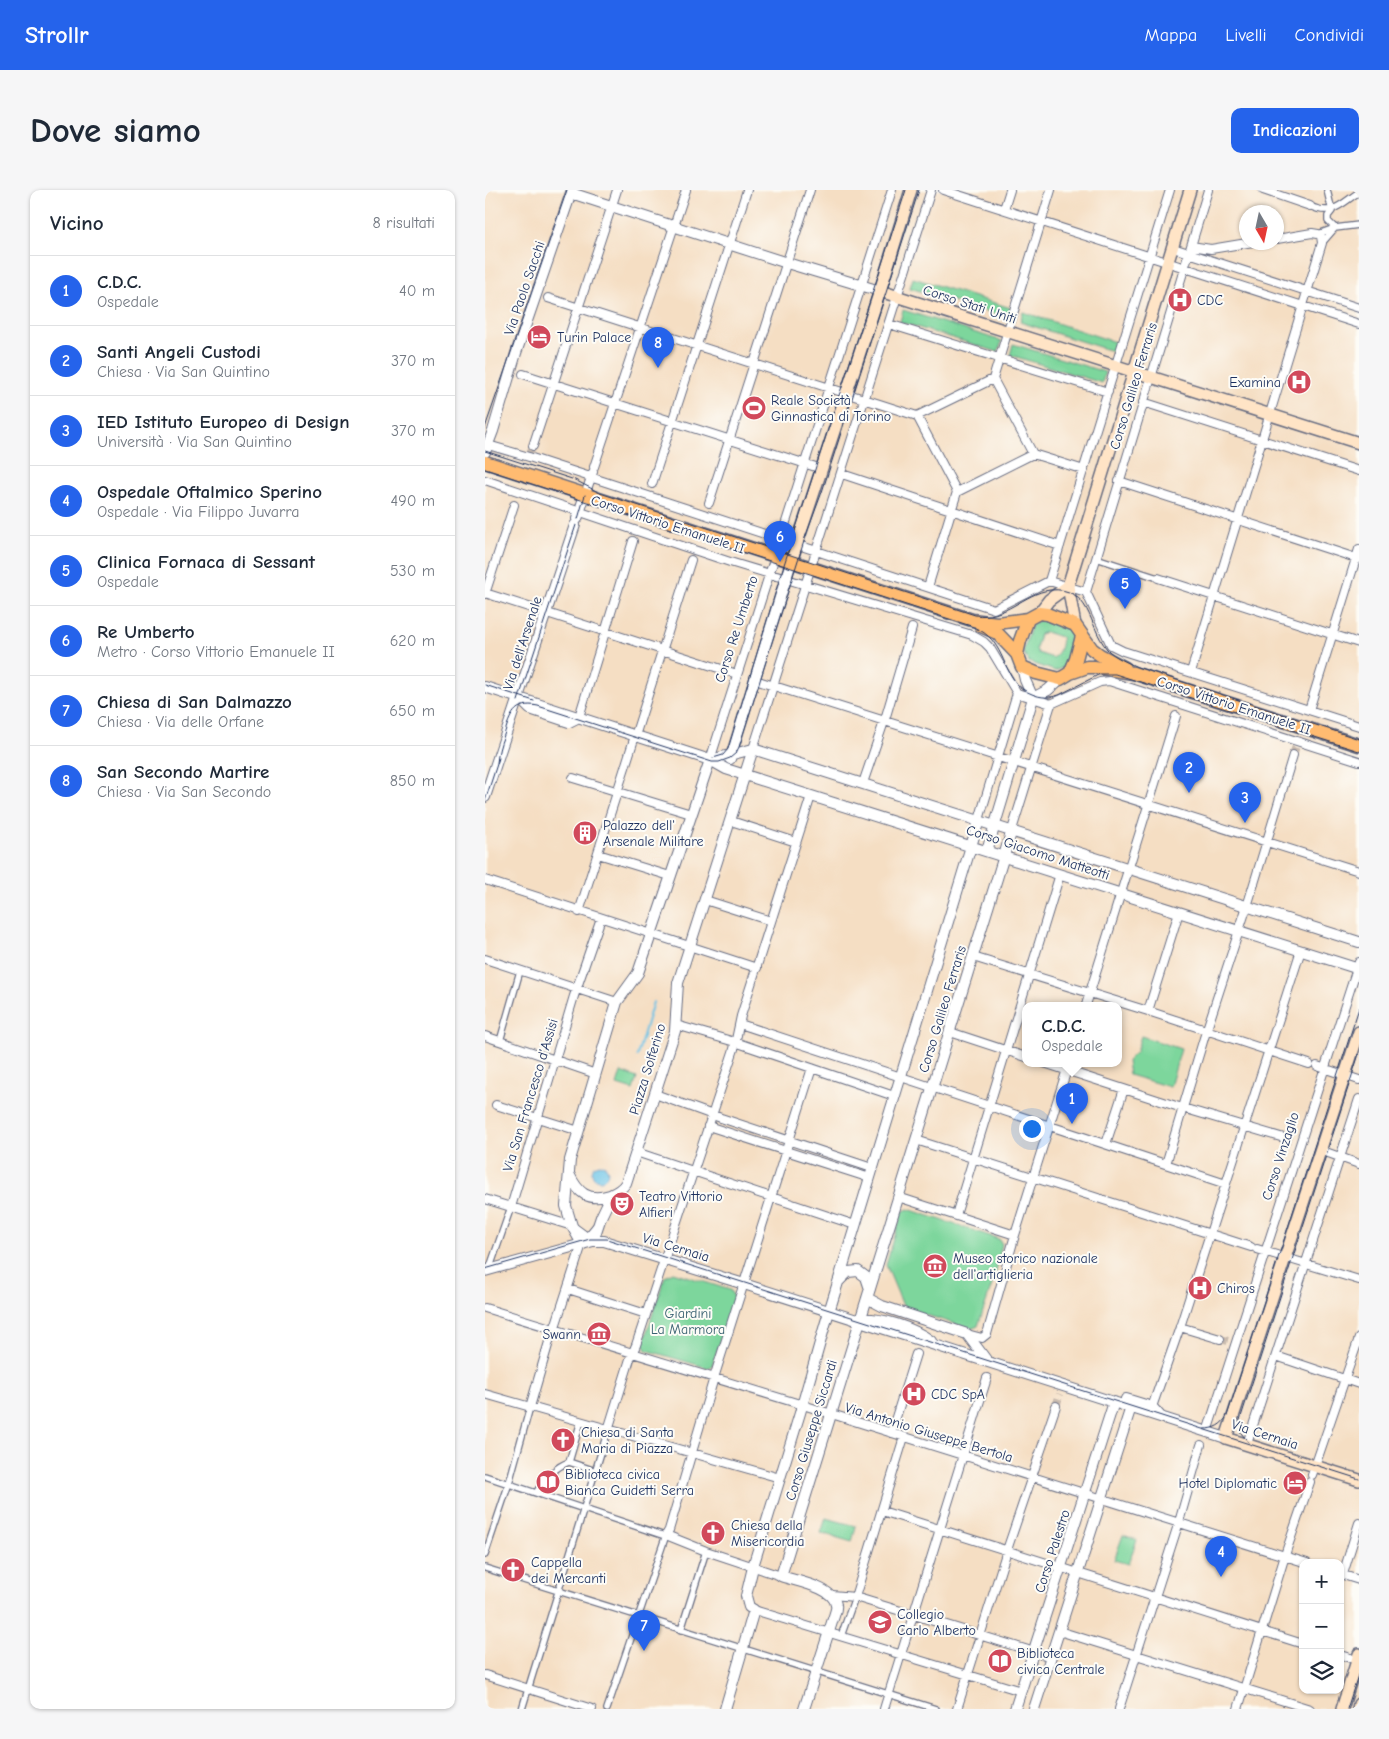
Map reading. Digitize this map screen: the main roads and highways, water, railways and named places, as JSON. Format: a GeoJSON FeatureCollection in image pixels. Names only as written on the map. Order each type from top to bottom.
{"type":"FeatureCollection","features":[{"type":"Feature","properties":{"kind":"main road"},"geometry":{"type":"LineString","coordinates":[[791,562],[880,291],[911,190]]}},
{"type":"Feature","properties":{"kind":"main road","name":"Corso Galileo Ferraris"},"geometry":{"type":"LineString","coordinates":[[1075,625],[1068,586],[1190,190]]}},
{"type":"Feature","properties":{"kind":"main road","name":"Corso Stati Uniti"},"geometry":{"type":"LineString","coordinates":[[880,291],[1359,443]]}},
{"type":"Feature","properties":{"kind":"main road","name":"Corso Vittorio Emanuele II"},"geometry":{"type":"LineString","coordinates":[[485,462],[972,620],[997,624],[1033,616]]}},
{"type":"Feature","properties":{"kind":"main road"},"geometry":{"type":"LineString","coordinates":[[1033,616],[1052,615],[1075,625],[1082,636],[1076,659],[1065,676],[1036,673],[1019,660],[1020,641],[1033,616],[1049,600],[1068,586]]}},
{"type":"Feature","properties":{"kind":"main road","name":"Corso Vittorio Emanuele II"},"geometry":{"type":"LineString","coordinates":[[972,620],[980,626],[997,632],[1019,660]]}},
{"type":"Feature","properties":{"kind":"main road","name":"Corso Vittorio Emanuele II"},"geometry":{"type":"LineString","coordinates":[[1082,636],[1092,649],[1100,655],[1133,673]]}},
{"type":"Feature","properties":{"kind":"main road","name":"Corso Vittorio Emanuele II"},"geometry":{"type":"LineString","coordinates":[[1065,676],[1087,667],[1133,673],[1359,745]]}},
{"type":"Feature","properties":{"kind":"main road","name":"Via Cernaia"},"geometry":{"type":"LineString","coordinates":[[1359,1032],[1227,1438],[1247,1444],[1313,1474],[1359,1480]]}},
{"type":"Feature","properties":{"kind":"main road"},"geometry":{"type":"LineString","coordinates":[[1342,1709],[1358,1657]]}},
{"type":"Feature","properties":{"kind":"main road"},"geometry":{"type":"LineString","coordinates":[[1358,1709],[1359,1704]]}},
{"type":"Feature","properties":{"kind":"water"},"geometry":{"type":"Polygon","coordinates":[[[600,1164],[606,1166],[608,1172],[606,1178],[600,1180],[594,1178],[592,1172],[594,1166],[600,1164]]]}},
{"type":"Feature","properties":{"kind":"waterway"},"geometry":{"type":"LineString","coordinates":[[637,1056],[653,1002]]}},
{"type":"Feature","properties":{"kind":"tunnel"},"geometry":{"type":"LineString","coordinates":[[530,453],[533,446]]}},
{"type":"Feature","properties":{"kind":"tunnel"},"geometry":{"type":"LineString","coordinates":[[1293,755],[1296,746]]}},
{"type":"Feature","properties":{"kind":"tunnel"},"geometry":{"type":"LineString","coordinates":[[1284,1138],[1292,1141]]}},
{"type":"Feature","properties":{"kind":"tunnel"},"geometry":{"type":"LineString","coordinates":[[1220,1339],[1228,1341]]}},
{"type":"Feature","properties":{"kind":"tunnel"},"geometry":{"type":"LineString","coordinates":[[1056,1406],[1060,1394]]}},
{"type":"Feature","properties":{"kind":"tram line"},"geometry":{"type":"LineString","coordinates":[[485,428],[567,190]]}},
{"type":"Feature","properties":{"kind":"tram line"},"geometry":{"type":"LineString","coordinates":[[713,758],[723,755],[728,749],[780,577],[906,190]]}},
{"type":"Feature","properties":{"kind":"tram line"},"geometry":{"type":"LineString","coordinates":[[497,763],[500,746],[511,716],[518,708],[530,705],[712,762],[719,762],[730,758],[736,753],[919,190]]}},
{"type":"Feature","properties":{"kind":"tram line"},"geometry":{"type":"LineString","coordinates":[[485,451],[575,480],[600,493],[975,615],[996,614],[1041,592],[1063,590],[1074,594],[1081,601],[1107,649],[1125,661],[1137,667],[1359,739]]}},
{"type":"Feature","properties":{"kind":"tram line"},"geometry":{"type":"LineString","coordinates":[[485,469],[971,626],[982,631],[994,643],[1016,683],[1035,695],[1045,697],[1056,696],[1100,674],[1115,674],[1359,751]]}},
{"type":"Feature","properties":{"kind":"tram line"},"geometry":{"type":"LineString","coordinates":[[578,519],[585,495]]}},
{"type":"Feature","properties":{"kind":"tram line"},"geometry":{"type":"LineString","coordinates":[[518,701],[576,525]]}},
{"type":"Feature","properties":{"kind":"tram line"},"geometry":{"type":"LineString","coordinates":[[485,685],[534,701]]}},
{"type":"Feature","properties":{"kind":"tram line"},"geometry":{"type":"LineString","coordinates":[[485,801],[499,758]]}},
{"type":"Feature","properties":{"kind":"tram line"},"geometry":{"type":"LineString","coordinates":[[1204,1429],[1217,1426],[1227,1416],[1359,1008]]}},
{"type":"Feature","properties":{"kind":"tram line"},"geometry":{"type":"LineString","coordinates":[[1250,1444],[1241,1433],[1240,1420],[1359,1054]]}},
{"type":"Feature","properties":{"kind":"tram line"},"geometry":{"type":"LineString","coordinates":[[485,1269],[590,1239],[607,1239],[1359,1479]]}},
{"type":"Feature","properties":{"kind":"tram line"},"geometry":{"type":"LineString","coordinates":[[1347,1709],[1359,1672]]}},
{"type":"Feature","properties":{"kind":"place","name":"CDC"},"geometry":{"type":"Point","coordinates":[1180,300]}},
{"type":"Feature","properties":{"kind":"place","name":"Turin Palace"},"geometry":{"type":"Point","coordinates":[539,337]}},
{"type":"Feature","properties":{"kind":"place","name":"San Secondo Martire"},"geometry":{"type":"Point","coordinates":[658,368]}},
{"type":"Feature","properties":{"kind":"place","name":"Examina"},"geometry":{"type":"Point","coordinates":[1299,382]}},
{"type":"Feature","properties":{"kind":"place","name":"Reale Società Ginnastica di Torino"},"geometry":{"type":"Point","coordinates":[754,408]}},
{"type":"Feature","properties":{"kind":"place","name":"Re Umberto"},"geometry":{"type":"Point","coordinates":[780,562]}},
{"type":"Feature","properties":{"kind":"place","name":"Clinica Fornaca di Sessant"},"geometry":{"type":"Point","coordinates":[1125,609]}},
{"type":"Feature","properties":{"kind":"place","name":"Santi Angeli Custodi"},"geometry":{"type":"Point","coordinates":[1189,793]}},
{"type":"Feature","properties":{"kind":"place","name":"IED Istituto Europeo di Design"},"geometry":{"type":"Point","coordinates":[1245,823]}},
{"type":"Feature","properties":{"kind":"place","name":"Palazzo dell' Arsenale Militare"},"geometry":{"type":"Point","coordinates":[585,833]}},
{"type":"Feature","properties":{"kind":"place","name":"C.D.C."},"geometry":{"type":"Point","coordinates":[1072,1124]}},
{"type":"Feature","properties":{"kind":"place","name":"Teatro Vittorio Alfieri"},"geometry":{"type":"Point","coordinates":[622,1204]}},
{"type":"Feature","properties":{"kind":"place","name":"Museo storico nazionale dell'artiglieria"},"geometry":{"type":"Point","coordinates":[935,1266]}},
{"type":"Feature","properties":{"kind":"place","name":"Chiros"},"geometry":{"type":"Point","coordinates":[1200,1288]}},
{"type":"Feature","properties":{"kind":"place","name":"Swann"},"geometry":{"type":"Point","coordinates":[599,1334]}},
{"type":"Feature","properties":{"kind":"place","name":"CDC SpA"},"geometry":{"type":"Point","coordinates":[914,1394]}},
{"type":"Feature","properties":{"kind":"place","name":"Chiesa di Santa Maria di Piazza"},"geometry":{"type":"Point","coordinates":[563,1440]}},
{"type":"Feature","properties":{"kind":"place","name":"Biblioteca civica Bianca Guidetti Serra"},"geometry":{"type":"Point","coordinates":[548,1482]}},
{"type":"Feature","properties":{"kind":"place","name":"Hotel Diplomatic"},"geometry":{"type":"Point","coordinates":[1295,1483]}},
{"type":"Feature","properties":{"kind":"place","name":"Chiesa della Misericordia"},"geometry":{"type":"Point","coordinates":[713,1533]}},
{"type":"Feature","properties":{"kind":"place","name":"Cappella dei Mercanti"},"geometry":{"type":"Point","coordinates":[513,1570]}},
{"type":"Feature","properties":{"kind":"place","name":"Ospedale Oftalmico Sperino"},"geometry":{"type":"Point","coordinates":[1221,1577]}},
{"type":"Feature","properties":{"kind":"place","name":"Collegio Carlo Alberto"},"geometry":{"type":"Point","coordinates":[880,1622]}},
{"type":"Feature","properties":{"kind":"place","name":"Chiesa di San Dalmazzo"},"geometry":{"type":"Point","coordinates":[644,1651]}},
{"type":"Feature","properties":{"kind":"place","name":"Biblioteca civica Centrale"},"geometry":{"type":"Point","coordinates":[1000,1661]}},
{"type":"Feature","properties":{"kind":"park label","name":"Giardini La Marmora"},"geometry":{"type":"Point","coordinates":[688,1322]}}]}
